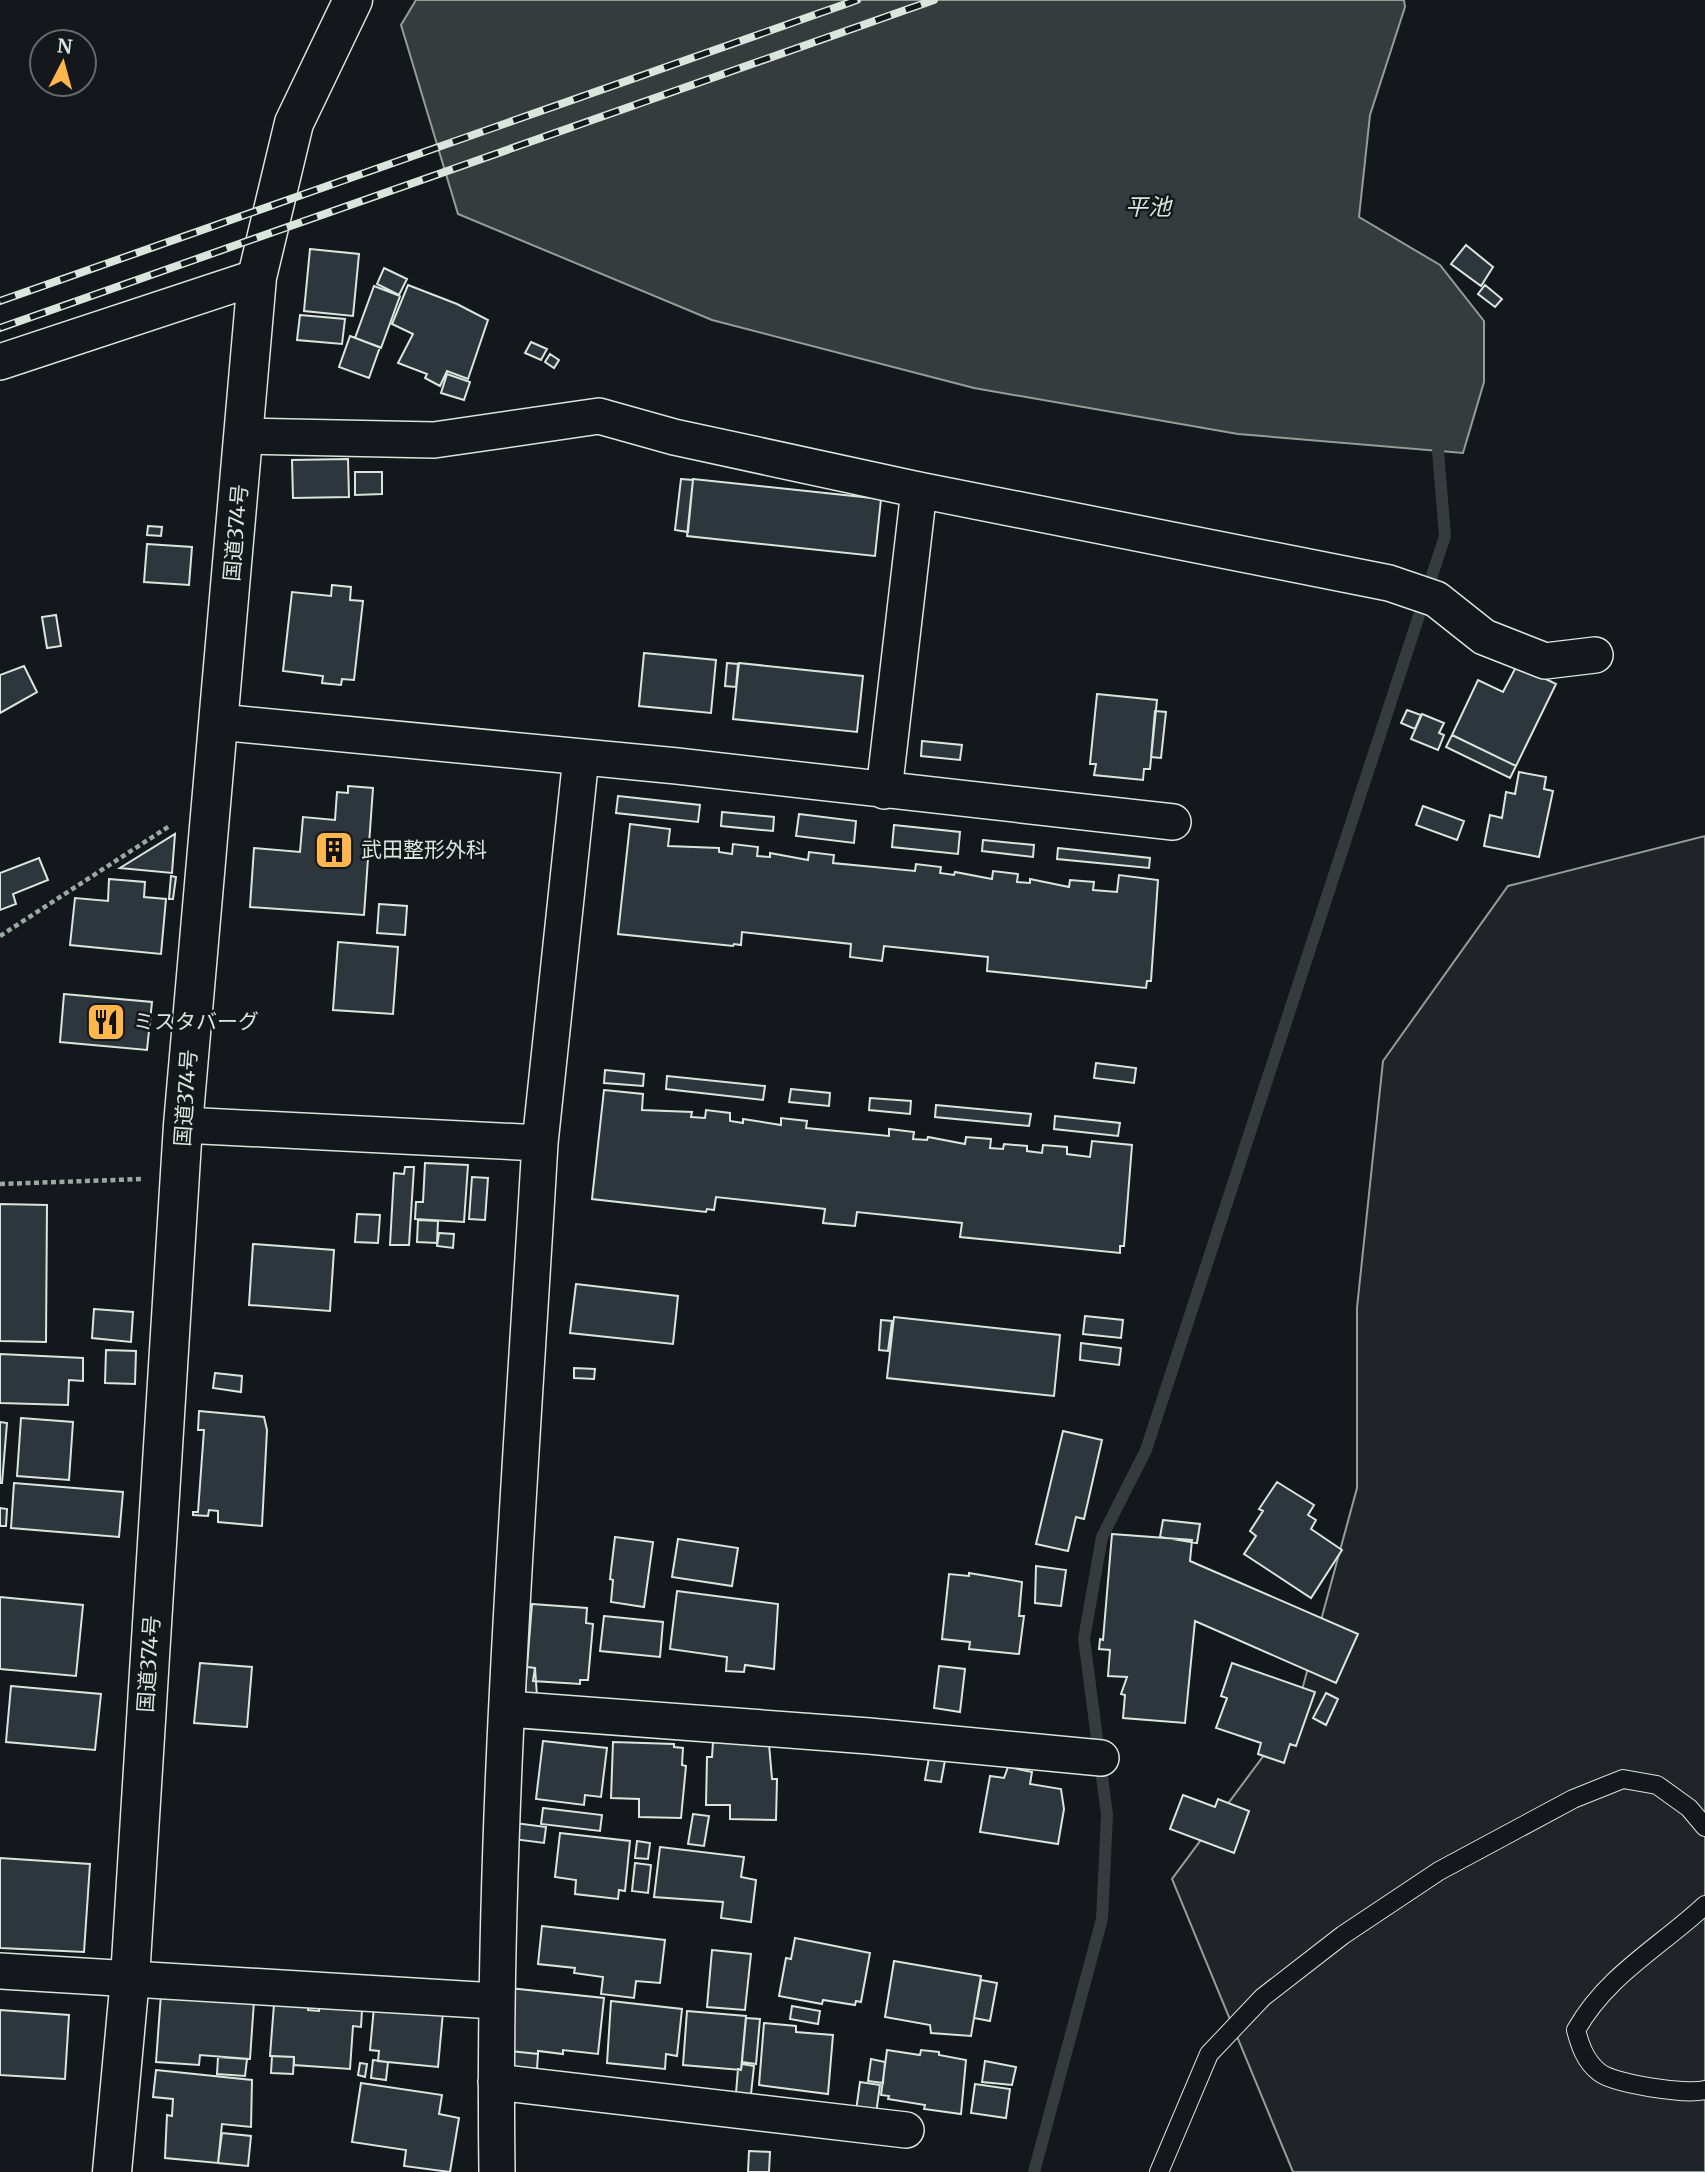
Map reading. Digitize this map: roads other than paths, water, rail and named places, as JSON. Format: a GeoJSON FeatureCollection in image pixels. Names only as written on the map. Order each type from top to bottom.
{"type":"FeatureCollection","features":[{"type":"Feature","properties":{"kind":"highway","name":"国道374号"},"geometry":{"type":"LineString","coordinates":[[112,2172],[130,1978],[183,1125],[257,277],[294,123],[353,0]]}},
{"type":"Feature","properties":{"kind":"street"},"geometry":{"type":"LineString","coordinates":[[0,362],[257,277]]}},
{"type":"Feature","properties":{"kind":"street"},"geometry":{"type":"LineString","coordinates":[[244,436],[433,440],[600,416],[674,437],[919,490],[1390,583],[1436,598],[1484,636],[1545,661],[1595,655]]}},
{"type":"Feature","properties":{"kind":"street"},"geometry":{"type":"LineString","coordinates":[[884,791],[919,490]]}},
{"type":"Feature","properties":{"kind":"street"},"geometry":{"type":"LineString","coordinates":[[219,722],[580,757],[1173,822]]}},
{"type":"Feature","properties":{"kind":"street"},"geometry":{"type":"LineString","coordinates":[[497,2172],[495,2001],[507,1709],[540,1143],[580,757]]}},
{"type":"Feature","properties":{"kind":"street"},"geometry":{"type":"LineString","coordinates":[[183,1125],[540,1143]]}},
{"type":"Feature","properties":{"kind":"street"},"geometry":{"type":"LineString","coordinates":[[507,1709],[1101,1758]]}},
{"type":"Feature","properties":{"kind":"street"},"geometry":{"type":"LineString","coordinates":[[0,1971],[495,2001]]}},
{"type":"Feature","properties":{"kind":"street"},"geometry":{"type":"LineString","coordinates":[[496,2082],[906,2130]]}},
{"type":"Feature","properties":{"kind":"lane"},"geometry":{"type":"LineString","coordinates":[[1159,2172],[1209,2053],[1262,1997],[1343,1935],[1439,1871],[1573,1799],[1623,1779],[1657,1785],[1689,1808],[1705,1827]]}},
{"type":"Feature","properties":{"kind":"lane"},"geometry":{"type":"LineString","coordinates":[[1705,1905],[1633,1962],[1590,2004],[1576,2030],[1583,2053],[1600,2074],[1644,2086],[1705,2090]]}},
{"type":"Feature","properties":{"kind":"water","name":"平池"},"geometry":{"type":"Polygon","coordinates":[[[416,0],[1404,0],[1405,7],[1370,115],[1359,217],[1440,265],[1484,321],[1484,382],[1463,453],[1238,434],[974,388],[712,320],[458,214],[401,25],[416,0]]]}},
{"type":"Feature","properties":{"kind":"waterway"},"geometry":{"type":"LineString","coordinates":[[1034,2172],[1102,1919],[1107,1815],[1084,1639],[1102,1537],[1146,1450],[1445,536],[1438,451]]}},
{"type":"Feature","properties":{"kind":"railway"},"geometry":{"type":"LineString","coordinates":[[0,301],[857,0]]}},
{"type":"Feature","properties":{"kind":"railway"},"geometry":{"type":"LineString","coordinates":[[0,328],[934,0]]}},
{"type":"Feature","properties":{"kind":"place","name":"武田整形外科"},"geometry":{"type":"Point","coordinates":[334,850]}},
{"type":"Feature","properties":{"kind":"place","name":"ミスタバーグ"},"geometry":{"type":"Point","coordinates":[106,1022]}}]}
